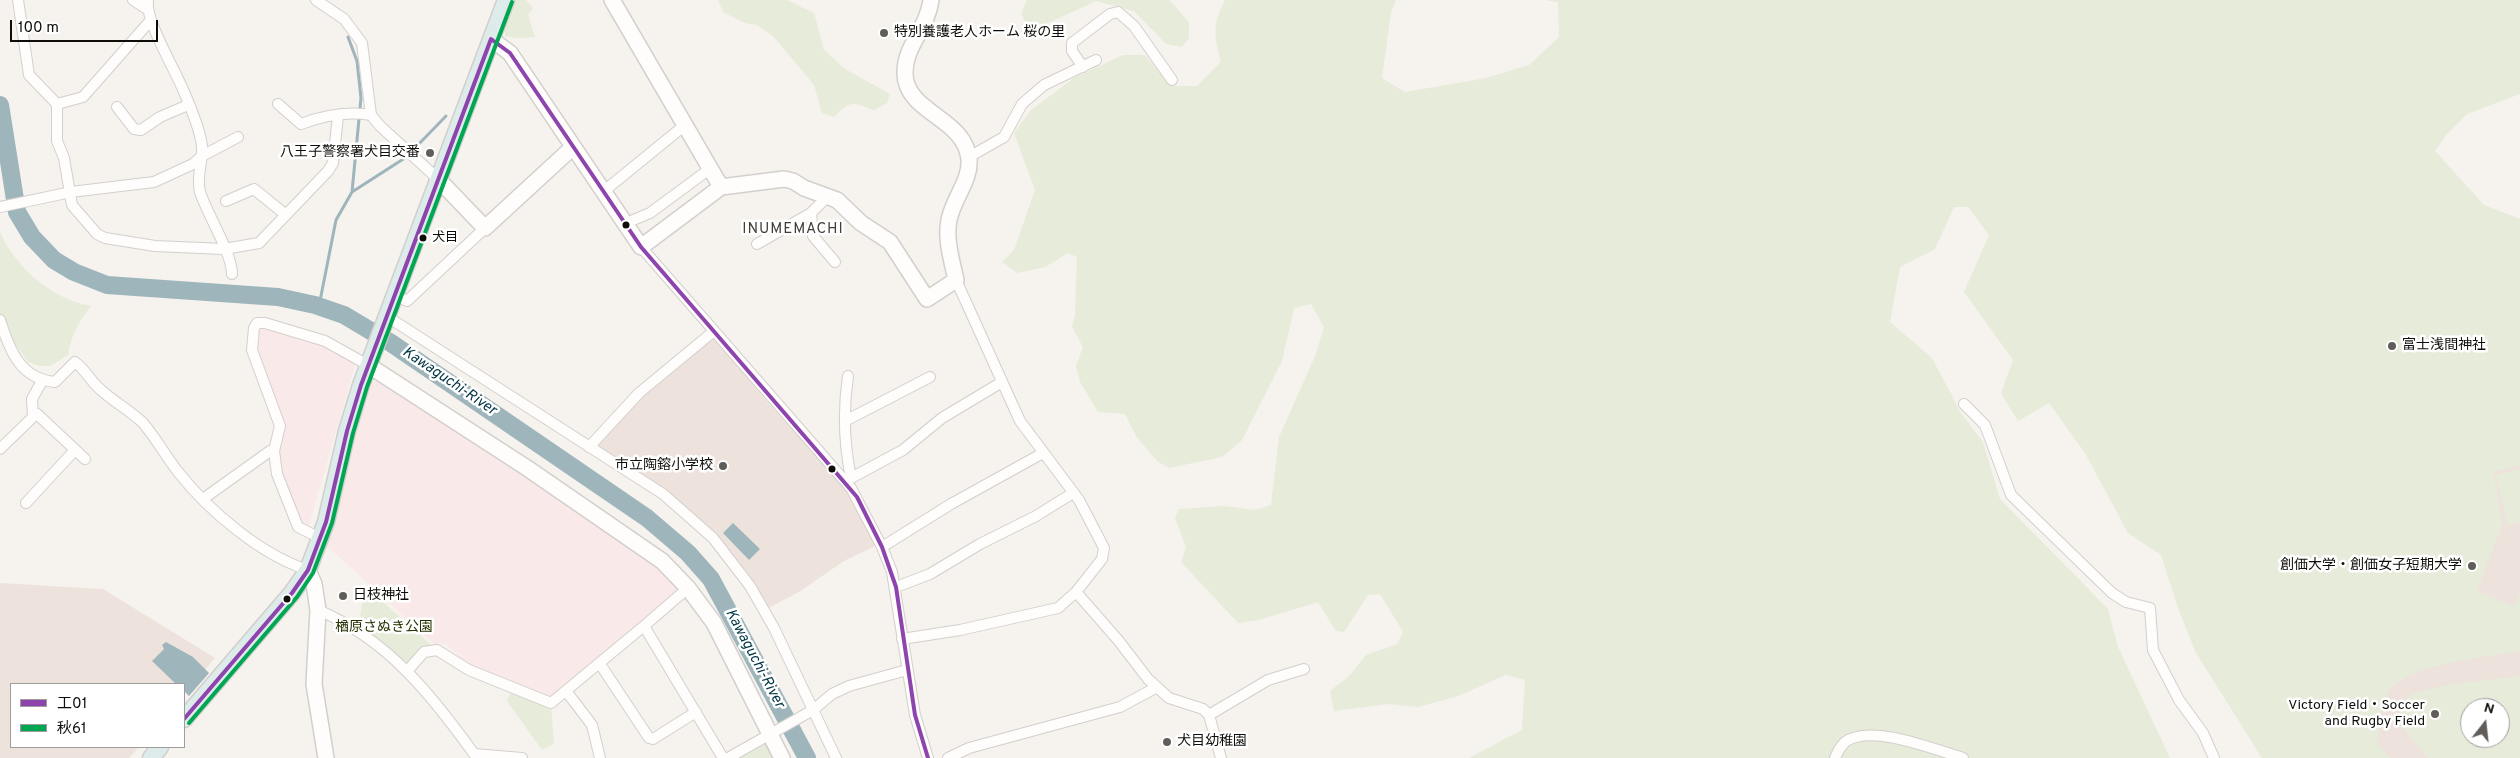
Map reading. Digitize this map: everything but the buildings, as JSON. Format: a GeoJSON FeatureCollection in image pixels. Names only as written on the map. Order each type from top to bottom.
{"type":"FeatureCollection","features":[{"type":"Feature","properties":{"kind":"main road"},"geometry":{"type":"LineString","coordinates":[[185,718],[292,593],[308,570],[330,505],[348,426],[370,360],[389,321],[394,296],[506,0]]}},
{"type":"Feature","properties":{"kind":"main road"},"geometry":{"type":"LineString","coordinates":[[612,0],[722,187]]}},
{"type":"Feature","properties":{"kind":"main road"},"geometry":{"type":"LineString","coordinates":[[491,39],[510,53],[641,247],[722,187],[784,179],[793,181],[843,203],[861,223],[890,242],[927,299],[956,280],[948,226],[950,213],[968,170],[969,158],[966,148],[953,129],[912,96],[906,85],[905,68],[909,51],[922,30],[931,0]]}},
{"type":"Feature","properties":{"kind":"main road"},"geometry":{"type":"LineString","coordinates":[[438,178],[486,228],[573,147]]}},
{"type":"Feature","properties":{"kind":"main road"},"geometry":{"type":"LineString","coordinates":[[370,360],[640,543],[662,560],[688,588],[714,624],[774,731],[782,758]]}},
{"type":"Feature","properties":{"kind":"main road"},"geometry":{"type":"LineString","coordinates":[[308,570],[314,584],[318,610],[314,684],[326,758]]}},
{"type":"Feature","properties":{"kind":"main road"},"geometry":{"type":"LineString","coordinates":[[151,758],[159,748]]}},
{"type":"Feature","properties":{"kind":"street"},"geometry":{"type":"LineString","coordinates":[[18,0],[29,75],[57,104],[58,141],[64,158],[72,205],[79,216],[97,234],[105,238],[156,246],[224,250],[259,243],[328,171],[333,163],[338,116]]}},
{"type":"Feature","properties":{"kind":"street"},"geometry":{"type":"LineString","coordinates":[[133,0],[147,4],[150,21],[161,41],[188,104],[202,145],[202,156],[198,174],[200,191],[232,274]]}},
{"type":"Feature","properties":{"kind":"street"},"geometry":{"type":"LineString","coordinates":[[316,0],[344,19],[362,43],[363,113]]}},
{"type":"Feature","properties":{"kind":"street"},"geometry":{"type":"LineString","coordinates":[[1083,66],[1072,51],[1072,43],[1110,14],[1118,12],[1134,26],[1172,80]]}},
{"type":"Feature","properties":{"kind":"street"},"geometry":{"type":"LineString","coordinates":[[57,104],[83,97],[150,21]]}},
{"type":"Feature","properties":{"kind":"street"},"geometry":{"type":"LineString","coordinates":[[969,158],[1004,137],[1022,104],[1044,85],[1096,60]]}},
{"type":"Feature","properties":{"kind":"street"},"geometry":{"type":"LineString","coordinates":[[117,107],[134,129],[141,130],[160,117],[188,104]]}},
{"type":"Feature","properties":{"kind":"street"},"geometry":{"type":"LineString","coordinates":[[278,104],[301,124],[318,118],[363,113],[438,178]]}},
{"type":"Feature","properties":{"kind":"street"},"geometry":{"type":"LineString","coordinates":[[604,191],[685,125]]}},
{"type":"Feature","properties":{"kind":"street"},"geometry":{"type":"LineString","coordinates":[[0,207],[71,192],[154,182],[193,164],[202,156],[238,137]]}},
{"type":"Feature","properties":{"kind":"street"},"geometry":{"type":"LineString","coordinates":[[626,223],[650,213],[711,168]]}},
{"type":"Feature","properties":{"kind":"street"},"geometry":{"type":"LineString","coordinates":[[226,201],[254,189],[286,215]]}},
{"type":"Feature","properties":{"kind":"street"},"geometry":{"type":"LineString","coordinates":[[757,244],[811,213],[827,197]]}},
{"type":"Feature","properties":{"kind":"street"},"geometry":{"type":"LineString","coordinates":[[811,213],[813,236],[835,262]]}},
{"type":"Feature","properties":{"kind":"street"},"geometry":{"type":"LineString","coordinates":[[394,296],[407,301],[486,228]]}},
{"type":"Feature","properties":{"kind":"street"},"geometry":{"type":"LineString","coordinates":[[641,247],[848,480],[882,546],[896,587],[902,639],[915,715],[928,758]]}},
{"type":"Feature","properties":{"kind":"street"},"geometry":{"type":"LineString","coordinates":[[956,280],[1020,421],[1073,493],[1104,548],[1102,559],[1076,592],[1058,608]]}},
{"type":"Feature","properties":{"kind":"street"},"geometry":{"type":"LineString","coordinates":[[320,538],[298,526],[276,474],[274,451],[280,426],[251,348],[255,319],[325,341],[370,360]]}},
{"type":"Feature","properties":{"kind":"street"},"geometry":{"type":"LineString","coordinates":[[0,320],[12,354],[26,369],[42,381],[55,382],[76,362],[100,389],[142,423],[180,474],[203,499],[237,530],[295,566],[308,570]]}},
{"type":"Feature","properties":{"kind":"street"},"geometry":{"type":"LineString","coordinates":[[389,321],[663,494],[718,544],[750,586],[774,628],[836,758]]}},
{"type":"Feature","properties":{"kind":"street"},"geometry":{"type":"LineString","coordinates":[[589,447],[639,393],[714,331]]}},
{"type":"Feature","properties":{"kind":"street"},"geometry":{"type":"LineString","coordinates":[[845,421],[926,379],[917,372]]}},
{"type":"Feature","properties":{"kind":"street"},"geometry":{"type":"LineString","coordinates":[[848,376],[844,403],[848,480]]}},
{"type":"Feature","properties":{"kind":"street"},"geometry":{"type":"LineString","coordinates":[[33,417],[32,399],[42,381]]}},
{"type":"Feature","properties":{"kind":"street"},"geometry":{"type":"LineString","coordinates":[[848,480],[903,450],[942,418],[1002,382]]}},
{"type":"Feature","properties":{"kind":"street"},"geometry":{"type":"LineString","coordinates":[[1964,404],[1985,425],[2011,495],[2112,593],[2126,602],[2150,608],[2152,650],[2179,700],[2203,734],[2214,758]]}},
{"type":"Feature","properties":{"kind":"street"},"geometry":{"type":"LineString","coordinates":[[1,445],[37,414],[85,459]]}},
{"type":"Feature","properties":{"kind":"street"},"geometry":{"type":"LineString","coordinates":[[26,503],[75,450]]}},
{"type":"Feature","properties":{"kind":"street"},"geometry":{"type":"LineString","coordinates":[[203,499],[250,463],[270,451],[274,451]]}},
{"type":"Feature","properties":{"kind":"street"},"geometry":{"type":"LineString","coordinates":[[882,546],[951,504],[1043,453]]}},
{"type":"Feature","properties":{"kind":"street"},"geometry":{"type":"LineString","coordinates":[[896,587],[930,574],[980,544],[1036,516],[1073,493]]}},
{"type":"Feature","properties":{"kind":"street"},"geometry":{"type":"LineString","coordinates":[[408,670],[424,652],[437,650],[469,670],[551,703],[600,664],[688,588]]}},
{"type":"Feature","properties":{"kind":"street"},"geometry":{"type":"LineString","coordinates":[[1076,592],[1157,687],[1169,698],[1202,709],[1209,715],[1221,758]]}},
{"type":"Feature","properties":{"kind":"street"},"geometry":{"type":"LineString","coordinates":[[902,639],[960,630],[1072,604],[1090,608]]}},
{"type":"Feature","properties":{"kind":"street"},"geometry":{"type":"LineString","coordinates":[[318,610],[358,630],[408,670],[474,756],[522,758]]}},
{"type":"Feature","properties":{"kind":"street"},"geometry":{"type":"LineString","coordinates":[[644,626],[723,758]]}},
{"type":"Feature","properties":{"kind":"street"},"geometry":{"type":"LineString","coordinates":[[600,664],[649,738],[653,739],[696,712]]}},
{"type":"Feature","properties":{"kind":"street"},"geometry":{"type":"LineString","coordinates":[[1209,715],[1268,680],[1304,669]]}},
{"type":"Feature","properties":{"kind":"street"},"geometry":{"type":"LineString","coordinates":[[728,758],[812,711],[832,694],[849,686],[907,670]]}},
{"type":"Feature","properties":{"kind":"street"},"geometry":{"type":"LineString","coordinates":[[948,758],[969,748],[1120,707],[1157,687]]}},
{"type":"Feature","properties":{"kind":"street"},"geometry":{"type":"LineString","coordinates":[[566,691],[592,725],[600,758]]}},
{"type":"Feature","properties":{"kind":"street"},"geometry":{"type":"LineString","coordinates":[[1834,758],[1845,742],[1869,735],[1896,739],[1963,758]]}},
{"type":"Feature","properties":{"kind":"shaded area"},"geometry":{"type":"Polygon","coordinates":[[[260,326],[320,344],[340,353],[355,365],[309,525],[302,523],[295,512],[281,478],[278,453],[281,427],[254,349],[260,326]]]}},
{"type":"Feature","properties":{"kind":"shaded area","name":"市立陶鎔小学校"},"geometry":{"type":"Polygon","coordinates":[[[711,334],[761,395],[850,494],[875,546],[844,561],[799,592],[763,611],[723,550],[678,507],[589,447],[639,393],[711,334]]]}},
{"type":"Feature","properties":{"kind":"shaded area"},"geometry":{"type":"Polygon","coordinates":[[[377,381],[643,554],[683,592],[551,703],[513,688],[465,661],[446,644],[435,645],[326,545],[343,491],[359,413],[371,382],[377,381]]]}},
{"type":"Feature","properties":{"kind":"shaded area","name":"創価大学・創価女子短期大学"},"geometry":{"type":"Polygon","coordinates":[[[2520,425],[2520,758],[2384,758],[2372,746],[2416,537],[2520,425]]]}},
{"type":"Feature","properties":{"kind":"shaded area"},"geometry":{"type":"Polygon","coordinates":[[[0,583],[103,589],[215,658],[185,693],[185,683],[10,683],[10,748],[138,748],[129,758],[0,758],[0,583]]]}},
{"type":"Feature","properties":{"kind":"green space"},"geometry":{"type":"Polygon","coordinates":[[[515,0],[526,0],[533,8],[528,15],[535,37],[517,38],[505,36],[505,29],[515,0]]]}},
{"type":"Feature","properties":{"kind":"green space"},"geometry":{"type":"Polygon","coordinates":[[[718,0],[787,0],[814,13],[824,50],[845,69],[890,94],[887,103],[874,110],[856,104],[848,105],[834,117],[822,113],[814,85],[773,36],[757,25],[745,23],[723,12],[718,0]]]}},
{"type":"Feature","properties":{"kind":"green space"},"geometry":{"type":"Polygon","coordinates":[[[1027,0],[1169,0],[1189,22],[1189,38],[1182,47],[1166,44],[1134,11],[1096,1],[1031,31],[1021,14],[1027,0]]]}},
{"type":"Feature","properties":{"kind":"green space"},"geometry":{"type":"Polygon","coordinates":[[[1225,0],[1396,0],[1391,12],[1382,78],[1405,92],[1486,78],[1529,65],[1559,37],[1558,2],[1545,0],[2520,0],[2520,94],[2467,114],[2446,135],[2435,151],[2484,205],[2520,219],[2520,466],[2496,471],[2494,475],[2502,525],[2477,591],[2515,607],[2520,592],[2520,651],[2448,663],[2429,668],[2397,682],[2388,692],[2383,704],[2377,744],[2391,758],[2262,758],[2196,653],[2179,611],[2161,555],[2128,533],[2085,453],[2049,403],[2018,421],[2001,393],[2013,360],[1964,292],[1989,235],[1968,207],[1954,207],[1935,249],[1900,267],[1890,322],[1932,358],[1961,413],[1983,442],[2000,499],[2108,609],[2118,647],[2170,758],[1469,758],[1522,730],[1525,680],[1506,675],[1458,696],[1418,707],[1389,704],[1334,711],[1330,691],[1349,676],[1366,655],[1397,644],[1403,632],[1380,594],[1368,595],[1344,632],[1336,631],[1318,602],[1259,620],[1238,623],[1181,562],[1186,547],[1175,518],[1179,509],[1224,506],[1255,510],[1271,505],[1279,437],[1316,354],[1324,327],[1311,304],[1294,308],[1282,361],[1242,440],[1222,457],[1169,468],[1158,462],[1136,436],[1125,414],[1098,412],[1080,382],[1076,366],[1083,347],[1072,327],[1075,315],[1077,257],[1068,253],[1045,267],[1017,273],[1002,262],[1014,250],[1035,190],[1014,133],[1031,110],[1074,78],[1123,55],[1145,55],[1171,86],[1197,86],[1221,62],[1216,37],[1216,24],[1225,0]]]}},
{"type":"Feature","properties":{"kind":"green space"},"geometry":{"type":"Polygon","coordinates":[[[0,232],[15,257],[37,280],[63,297],[91,306],[76,329],[68,355],[50,366],[40,366],[28,362],[11,338],[0,317],[0,232]]]}},
{"type":"Feature","properties":{"kind":"green space"},"geometry":{"type":"Polygon","coordinates":[[[2520,469],[2520,522],[2508,525],[2496,475],[2520,469]]]}},
{"type":"Feature","properties":{"kind":"green space","name":"楢原さぬき公園"},"geometry":{"type":"Polygon","coordinates":[[[365,586],[437,650],[424,652],[408,670],[358,631],[365,586]]]}},
{"type":"Feature","properties":{"kind":"green space","name":"Victory Field・Soccer and Rugby Field"},"geometry":{"type":"Polygon","coordinates":[[[2520,676],[2520,758],[2428,758],[2408,733],[2400,714],[2400,709],[2406,699],[2427,690],[2460,683],[2520,676]]]}},
{"type":"Feature","properties":{"kind":"green space"},"geometry":{"type":"Polygon","coordinates":[[[513,688],[551,703],[554,744],[542,750],[507,701],[513,688]]]}},
{"type":"Feature","properties":{"kind":"green space"},"geometry":{"type":"Polygon","coordinates":[[[765,742],[774,758],[728,758],[765,742]]]}},
{"type":"Feature","properties":{"kind":"water"},"geometry":{"type":"Polygon","coordinates":[[[733,523],[760,549],[749,560],[723,533],[733,523]]]}},
{"type":"Feature","properties":{"kind":"water"},"geometry":{"type":"Polygon","coordinates":[[[166,642],[193,657],[209,673],[189,696],[185,692],[185,683],[175,683],[152,661],[164,649],[162,645],[166,642]]]}},
{"type":"Feature","properties":{"kind":"waterway"},"geometry":{"type":"LineString","coordinates":[[319,306],[336,220],[352,192],[361,98],[357,61],[348,37]]}},
{"type":"Feature","properties":{"kind":"waterway","name":"Kawaguchi-River"},"geometry":{"type":"LineString","coordinates":[[0,105],[17,212],[32,237],[54,260],[74,272],[107,285],[278,297],[315,305],[344,315],[391,343],[647,518],[688,553],[711,579],[807,758]]}},
{"type":"Feature","properties":{"kind":"waterway"},"geometry":{"type":"LineString","coordinates":[[414,149],[446,116]]}},
{"type":"Feature","properties":{"kind":"waterway"},"geometry":{"type":"LineString","coordinates":[[352,192],[408,156]]}},
{"type":"Feature","properties":{"kind":"transit line","name":"秋61"},"geometry":{"type":"LineString","coordinates":[[189,723],[297,597],[313,573],[332,523],[353,433],[367,387],[512,2]]}},
{"type":"Feature","properties":{"kind":"transit line","name":"工01"},"geometry":{"type":"LineString","coordinates":[[185,718],[292,593],[308,570],[326,522],[347,431],[361,385],[491,39],[510,53],[641,247],[857,497],[882,547],[896,587],[915,715],[928,758]]}},
{"type":"Feature","properties":{"kind":"place","name":"特別養護老人ホーム 桜の里"},"geometry":{"type":"Point","coordinates":[884,33]}},
{"type":"Feature","properties":{"kind":"place","name":"八王子警察署犬目交番"},"geometry":{"type":"Point","coordinates":[430,153]}},
{"type":"Feature","properties":{"kind":"place","name":"犬目"},"geometry":{"type":"Point","coordinates":[423,238]}},
{"type":"Feature","properties":{"kind":"place","name":"富士浅間神社"},"geometry":{"type":"Point","coordinates":[2392,346]}},
{"type":"Feature","properties":{"kind":"place","name":"市立陶鎔小学校"},"geometry":{"type":"Point","coordinates":[723,466]}},
{"type":"Feature","properties":{"kind":"place","name":"創価大学・創価女子短期大学"},"geometry":{"type":"Point","coordinates":[2472,566]}},
{"type":"Feature","properties":{"kind":"place","name":"日枝神社"},"geometry":{"type":"Point","coordinates":[343,596]}},
{"type":"Feature","properties":{"kind":"place","name":"Victory Field・Soccer and Rugby Field"},"geometry":{"type":"Point","coordinates":[2435,714]}},
{"type":"Feature","properties":{"kind":"place","name":"犬目幼稚園"},"geometry":{"type":"Point","coordinates":[1167,742]}},
{"type":"Feature","properties":{"kind":"district","name":"INUMEMACHI"},"geometry":{"type":"Point","coordinates":[793,230]}}]}
